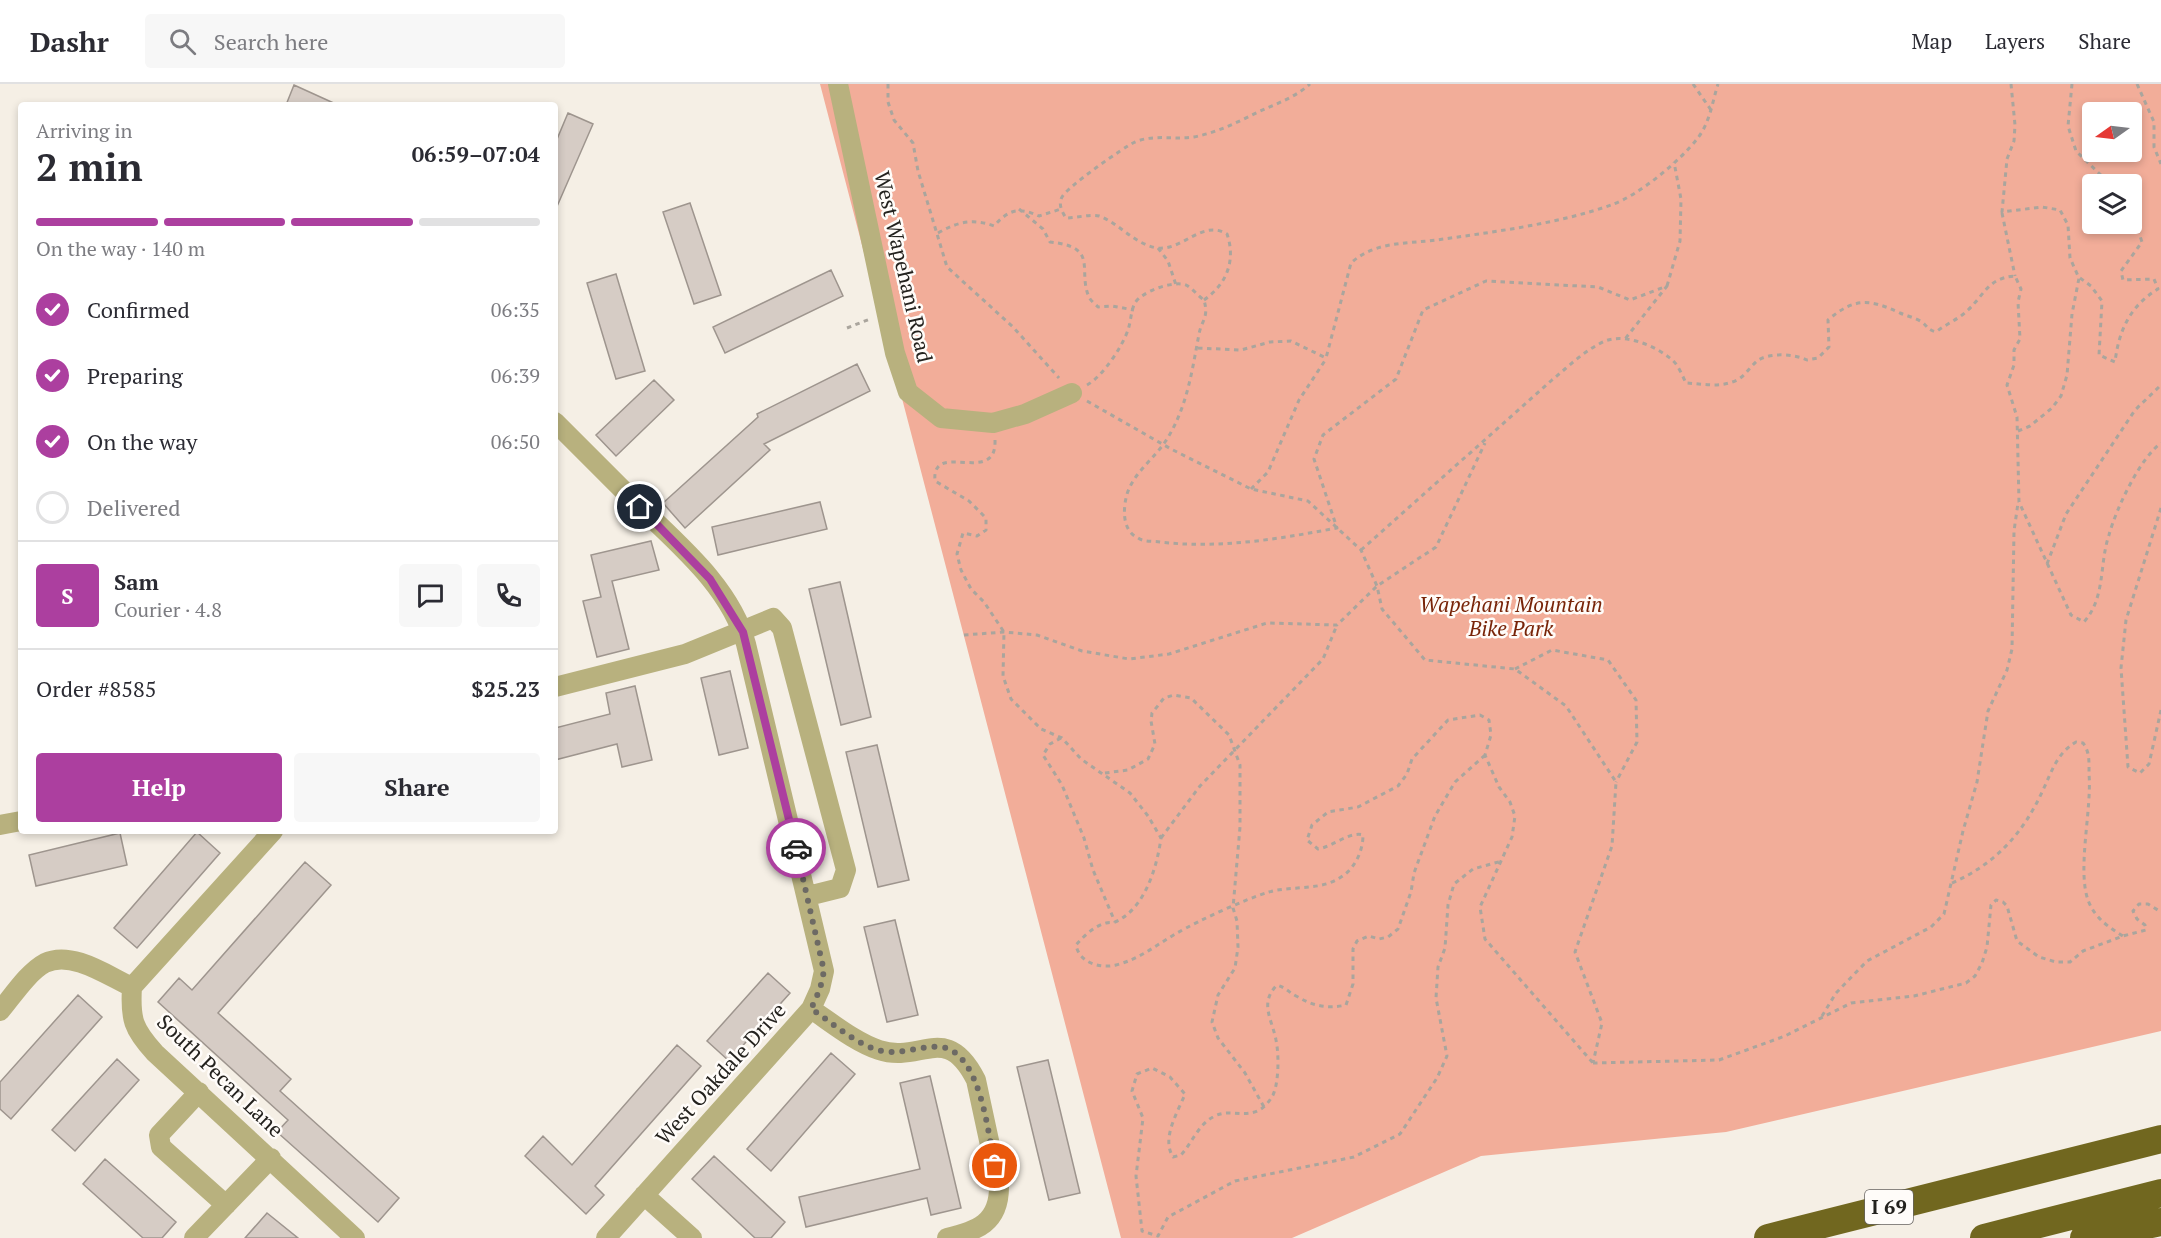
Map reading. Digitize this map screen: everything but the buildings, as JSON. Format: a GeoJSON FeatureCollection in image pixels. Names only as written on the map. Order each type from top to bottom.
{"type":"FeatureCollection","features":[{"type":"Feature","properties":{"kind":"highway"},"geometry":{"type":"LineString","coordinates":[[2010,1177],[2161,1128]]}},
{"type":"Feature","properties":{"kind":"highway","name":"I 69"},"geometry":{"type":"LineString","coordinates":[[1768,1238],[2161,1138]]}},
{"type":"Feature","properties":{"kind":"highway"},"geometry":{"type":"LineString","coordinates":[[1984,1238],[2161,1193]]}},
{"type":"Feature","properties":{"kind":"highway"},"geometry":{"type":"LineString","coordinates":[[2084,1238],[2161,1222]]}},
{"type":"Feature","properties":{"kind":"street","name":"West Wapehani Road"},"geometry":{"type":"LineString","coordinates":[[838,84],[895,353],[908,392],[941,418],[993,423],[1024,414],[1072,393]]}},
{"type":"Feature","properties":{"kind":"street","name":"West Oakdale Drive"},"geometry":{"type":"LineString","coordinates":[[558,425],[696,563],[720,593],[743,632],[824,971],[820,989],[811,1009],[606,1238]]}},
{"type":"Feature","properties":{"kind":"street"},"geometry":{"type":"LineString","coordinates":[[558,686],[685,654],[773,618],[782,628],[846,870],[840,888],[808,897]]}},
{"type":"Feature","properties":{"kind":"street"},"geometry":{"type":"LineString","coordinates":[[0,825],[18,821]]}},
{"type":"Feature","properties":{"kind":"street"},"geometry":{"type":"LineString","coordinates":[[0,1011],[45,963],[63,960],[79,963],[132,987],[270,834]]}},
{"type":"Feature","properties":{"kind":"street","name":"South Pecan Lane"},"geometry":{"type":"LineString","coordinates":[[132,987],[133,1023],[138,1034],[271,1158]]}},
{"type":"Feature","properties":{"kind":"street"},"geometry":{"type":"LineString","coordinates":[[811,1009],[865,1044],[882,1051],[943,1047],[957,1055],[969,1066],[978,1091],[999,1187],[999,1202],[984,1225],[972,1232],[946,1238]]}},
{"type":"Feature","properties":{"kind":"street"},"geometry":{"type":"LineString","coordinates":[[199,1092],[159,1135],[161,1147],[226,1205]]}},
{"type":"Feature","properties":{"kind":"street"},"geometry":{"type":"LineString","coordinates":[[194,1238],[271,1158],[355,1238]]}},
{"type":"Feature","properties":{"kind":"street"},"geometry":{"type":"LineString","coordinates":[[644,1195],[693,1238]]}},
{"type":"Feature","properties":{"kind":"path"},"geometry":{"type":"LineString","coordinates":[[888,84],[888,102],[894,120],[913,143],[918,171],[947,267],[1013,327],[1072,393],[1162,445],[1251,489],[1308,501],[1360,550],[1377,586],[1382,609],[1425,660],[1515,669],[1566,706],[1616,782]]}},
{"type":"Feature","properties":{"kind":"path"},"geometry":{"type":"LineString","coordinates":[[1176,285],[1168,261],[1158,248],[1133,238],[1099,216],[1066,218],[1060,208],[1061,197],[1073,184],[1132,143],[1157,137],[1168,140],[1194,136],[1226,128],[1290,99],[1310,84]]}},
{"type":"Feature","properties":{"kind":"path"},"geometry":{"type":"LineString","coordinates":[[1693,84],[1712,111]]}},
{"type":"Feature","properties":{"kind":"path"},"geometry":{"type":"LineString","coordinates":[[1251,489],[1268,472],[1299,400],[1326,358],[1351,263],[1361,254],[1378,246],[1477,234],[1612,205],[1648,183],[1698,138],[1712,111],[1718,84]]}},
{"type":"Feature","properties":{"kind":"path"},"geometry":{"type":"LineString","coordinates":[[1820,1018],[1836,993],[1867,961],[1912,939],[1938,921],[1944,914],[1977,782],[1988,711],[2007,670],[2012,649],[2014,531],[2019,502],[2017,417],[2007,385],[2014,365],[2014,350],[2020,339],[2018,302],[2021,289],[2015,276],[2002,212],[2007,159],[2016,124],[2011,84]]}},
{"type":"Feature","properties":{"kind":"path"},"geometry":{"type":"LineString","coordinates":[[2072,84],[2068,126],[2076,151],[2100,174]]}},
{"type":"Feature","properties":{"kind":"path"},"geometry":{"type":"LineString","coordinates":[[2137,84],[2154,122],[2154,147],[2161,164]]}},
{"type":"Feature","properties":{"kind":"path"},"geometry":{"type":"LineString","coordinates":[[1625,339],[1667,286],[1680,241],[1681,199],[1674,162]]}},
{"type":"Feature","properties":{"kind":"path"},"geometry":{"type":"LineString","coordinates":[[2002,212],[2043,207],[2060,210],[2068,225],[2070,258],[2079,278],[2091,286],[2102,301],[2099,356],[2115,362],[2117,342],[2125,322],[2140,300],[2158,289],[2154,279],[2123,280],[2121,271],[2142,242],[2139,234]]}},
{"type":"Feature","properties":{"kind":"path"},"geometry":{"type":"LineString","coordinates":[[938,233],[956,224],[975,220],[994,226],[1009,212],[1019,209],[1039,216],[1060,208]]}},
{"type":"Feature","properties":{"kind":"path"},"geometry":{"type":"LineString","coordinates":[[1019,209],[1043,229],[1050,242],[1064,243],[1077,251],[1086,263],[1089,297],[1098,307],[1112,306],[1134,310]]}},
{"type":"Feature","properties":{"kind":"path"},"geometry":{"type":"LineString","coordinates":[[1158,248],[1170,246],[1206,230],[1217,228],[1227,234],[1232,256],[1228,269],[1217,291],[1204,300]]}},
{"type":"Feature","properties":{"kind":"path"},"geometry":{"type":"LineString","coordinates":[[1360,550],[1582,355],[1607,340],[1625,339],[1650,347],[1673,360],[1686,383],[1717,385],[1737,380],[1758,360],[1770,356],[1798,356],[1807,360],[1818,358],[1828,347],[1828,321],[1840,310],[1857,303],[1876,302],[1921,321],[1928,330],[1936,332],[1966,312],[1985,288],[2001,277],[2015,276]]}},
{"type":"Feature","properties":{"kind":"path"},"geometry":{"type":"LineString","coordinates":[[2017,431],[2030,426],[2052,408],[2061,396],[2071,356],[2072,314],[2079,278]]}},
{"type":"Feature","properties":{"kind":"path"},"geometry":{"type":"LineString","coordinates":[[1337,528],[1314,459],[1323,435],[1396,379],[1423,310],[1486,281],[1598,287],[1630,300],[1667,286]]}},
{"type":"Feature","properties":{"kind":"path"},"geometry":{"type":"LineString","coordinates":[[1072,393],[1096,380],[1106,368],[1127,333],[1135,303],[1141,297],[1176,285],[1186,285],[1204,300],[1206,321],[1201,328],[1190,388],[1162,445],[1134,481],[1126,497],[1124,519],[1129,531],[1139,539],[1178,544],[1245,543],[1337,528]]}},
{"type":"Feature","properties":{"kind":"path"},"geometry":{"type":"LineString","coordinates":[[848,328],[886,312]]}},
{"type":"Feature","properties":{"kind":"path"},"geometry":{"type":"LineString","coordinates":[[1198,348],[1241,350],[1270,342],[1291,341],[1326,358]]}},
{"type":"Feature","properties":{"kind":"path"},"geometry":{"type":"LineString","coordinates":[[2047,564],[2066,514],[2135,411],[2161,385]]}},
{"type":"Feature","properties":{"kind":"path"},"geometry":{"type":"LineString","coordinates":[[993,423],[995,444],[990,456],[982,462],[944,462],[938,465],[934,475],[935,481],[969,501],[986,518],[986,530],[977,536],[963,533],[957,554],[971,589],[1004,632],[1003,676],[1011,699],[1041,729],[1062,738],[1081,759],[1130,794],[1148,816],[1161,838]]}},
{"type":"Feature","properties":{"kind":"path"},"geometry":{"type":"LineString","coordinates":[[1486,441],[1436,547],[1377,586],[1337,625],[1323,659],[1200,786],[1161,838],[1148,886],[1135,906],[1115,922],[1104,924],[1086,934],[1076,945],[1078,955],[1086,961],[1114,966],[1147,953],[1178,933],[1268,892],[1314,887],[1344,875],[1361,851],[1363,835],[1354,834],[1331,848],[1318,849],[1312,848],[1307,840],[1308,832],[1328,812],[1358,807],[1398,786],[1407,774],[1412,759],[1448,720],[1479,715],[1489,720],[1491,735],[1485,755],[1455,782],[1435,816],[1414,873],[1411,892],[1398,929],[1388,937],[1379,939],[1369,936],[1357,940],[1353,949],[1353,984],[1346,1005],[1331,1008],[1314,1005],[1295,996],[1287,988],[1277,985],[1269,993],[1266,1010],[1277,1042],[1276,1079],[1274,1093],[1264,1107],[1238,1115],[1225,1113],[1214,1116],[1202,1124],[1181,1155],[1173,1157],[1168,1148],[1169,1137],[1185,1094],[1170,1077],[1152,1068],[1137,1074],[1132,1091],[1143,1118],[1136,1176],[1142,1231],[1158,1236],[1168,1217],[1235,1181],[1354,1157],[1400,1134],[1437,1078],[1447,1056],[1436,998],[1438,968],[1445,948],[1448,905],[1454,884],[1473,869],[1502,861]]}},
{"type":"Feature","properties":{"kind":"path"},"geometry":{"type":"LineString","coordinates":[[2019,502],[2071,615],[2084,622],[2092,612],[2101,585],[2109,535],[2135,477],[2161,443]]}},
{"type":"Feature","properties":{"kind":"path"},"geometry":{"type":"LineString","coordinates":[[2161,508],[2126,620],[2121,668],[2128,767],[2140,773],[2150,764],[2161,710]]}},
{"type":"Feature","properties":{"kind":"path"},"geometry":{"type":"LineString","coordinates":[[964,635],[1004,632],[1037,635],[1082,651],[1129,659],[1178,652],[1267,623],[1337,625]]}},
{"type":"Feature","properties":{"kind":"path"},"geometry":{"type":"LineString","coordinates":[[1515,669],[1552,650],[1608,660],[1636,700],[1637,742],[1616,782],[1612,846],[1575,952],[1602,1023],[1593,1063]]}},
{"type":"Feature","properties":{"kind":"path"},"geometry":{"type":"LineString","coordinates":[[1105,774],[1128,770],[1148,759],[1155,744],[1150,721],[1152,713],[1164,698],[1174,695],[1191,698],[1229,735],[1236,749],[1240,765],[1240,827],[1233,908],[1237,921],[1238,947],[1234,968],[1218,994],[1212,1022],[1218,1038],[1245,1073],[1264,1107]]}},
{"type":"Feature","properties":{"kind":"path"},"geometry":{"type":"LineString","coordinates":[[1062,738],[1050,744],[1043,755],[1062,785],[1115,922]]}},
{"type":"Feature","properties":{"kind":"path"},"geometry":{"type":"LineString","coordinates":[[1952,884],[2000,855],[2032,811],[2050,771],[2061,754],[2076,742],[2083,743],[2088,754],[2091,794],[2086,865],[2088,899],[2105,925],[2123,936]]}},
{"type":"Feature","properties":{"kind":"path"},"geometry":{"type":"LineString","coordinates":[[1485,755],[1515,816],[1512,837],[1480,907],[1485,939],[1593,1063]]}},
{"type":"Feature","properties":{"kind":"path"},"geometry":{"type":"LineString","coordinates":[[1593,1063],[1719,1060],[1785,1036],[1851,1003],[1914,996],[1966,983],[1975,975],[1982,963],[1987,947],[1990,905],[1996,900],[2007,906],[2017,941],[2039,957],[2056,962],[2070,962],[2084,951],[2146,930],[2145,925],[2137,919],[2133,912],[2139,904],[2148,904],[2161,912]]}},
{"type":"Feature","properties":{"kind":"green space","name":"Wapehani Mountain Bike Park"},"geometry":{"type":"Polygon","coordinates":[[[820,84],[2161,84],[2161,1031],[1726,1132],[1481,1156],[1292,1238],[1121,1238],[820,84]]]}},
{"type":"Feature","properties":{"kind":"way so far"},"geometry":{"type":"LineString","coordinates":[[796,848],[823,957],[824,971],[820,989],[811,1009],[865,1044],[882,1051],[943,1047],[957,1055],[969,1066],[976,1080],[995,1166]]}},
{"type":"Feature","properties":{"kind":"route"},"geometry":{"type":"LineString","coordinates":[[640,507],[710,579],[743,632],[796,848]]}}]}
